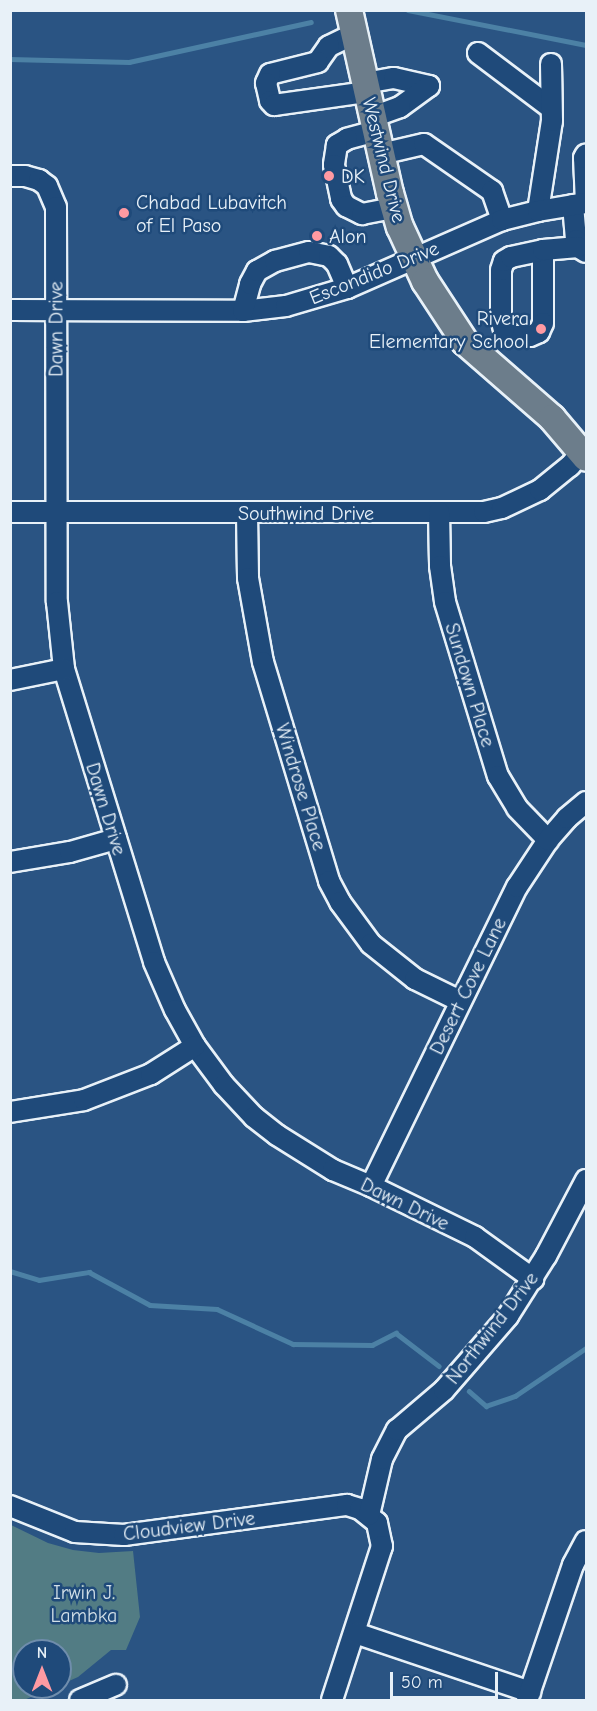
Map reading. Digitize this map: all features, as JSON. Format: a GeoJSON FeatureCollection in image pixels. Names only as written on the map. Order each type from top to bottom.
{"type":"FeatureCollection","features":[{"type":"Feature","properties":{"kind":"main road","name":"Westwind Drive"},"geometry":{"type":"LineString","coordinates":[[351,22],[394,208],[414,259],[444,312],[465,342],[552,418],[584,454]]}},
{"type":"Feature","properties":{"kind":"street"},"geometry":{"type":"LineString","coordinates":[[351,22],[318,62],[266,77],[268,92],[274,105],[366,87],[394,78],[429,86],[400,107],[377,134]]}},
{"type":"Feature","properties":{"kind":"street"},"geometry":{"type":"LineString","coordinates":[[478,53],[551,108]]}},
{"type":"Feature","properties":{"kind":"street"},"geometry":{"type":"LineString","coordinates":[[538,211],[551,108],[551,64]]}},
{"type":"Feature","properties":{"kind":"street"},"geometry":{"type":"LineString","coordinates":[[394,208],[362,214],[346,206],[341,200],[334,165],[337,145],[347,139],[377,134],[424,144],[492,191],[502,220]]}},
{"type":"Feature","properties":{"kind":"street"},"geometry":{"type":"LineString","coordinates":[[543,250],[582,250],[582,204],[586,154]]}},
{"type":"Feature","properties":{"kind":"street","name":"Dawn Drive"},"geometry":{"type":"LineString","coordinates":[[10,176],[25,176],[39,180],[53,196],[57,310],[57,602],[64,669],[157,970],[175,1010],[195,1046],[224,1085],[254,1117],[277,1135],[333,1170],[475,1237],[533,1279]]}},
{"type":"Feature","properties":{"kind":"street","name":"Escondido Drive"},"geometry":{"type":"LineString","coordinates":[[10,310],[243,311],[286,306],[347,288],[502,220],[582,204]]}},
{"type":"Feature","properties":{"kind":"street"},"geometry":{"type":"LineString","coordinates":[[243,311],[250,284],[257,271],[275,261],[309,252],[329,256],[338,264],[347,288]]}},
{"type":"Feature","properties":{"kind":"street","name":"Southwind Drive"},"geometry":{"type":"LineString","coordinates":[[10,512],[484,512],[527,498],[556,479],[584,454]]}},
{"type":"Feature","properties":{"kind":"street","name":"Windrose Place"},"geometry":{"type":"LineString","coordinates":[[247,513],[248,578],[262,663],[329,881],[340,902],[371,944],[415,979],[460,1001]]}},
{"type":"Feature","properties":{"kind":"street","name":"Sundown Place"},"geometry":{"type":"LineString","coordinates":[[439,513],[440,566],[445,602],[498,776],[517,808],[548,840]]}},
{"type":"Feature","properties":{"kind":"street"},"geometry":{"type":"LineString","coordinates":[[10,680],[64,669]]}},
{"type":"Feature","properties":{"kind":"street","name":"Desert Cove Lane"},"geometry":{"type":"LineString","coordinates":[[371,1186],[517,887],[548,840],[567,818],[586,802]]}},
{"type":"Feature","properties":{"kind":"street"},"geometry":{"type":"LineString","coordinates":[[10,862],[70,852],[116,839]]}},
{"type":"Feature","properties":{"kind":"street"},"geometry":{"type":"LineString","coordinates":[[10,1112],[84,1100],[151,1074],[195,1046]]}},
{"type":"Feature","properties":{"kind":"street","name":"Northwind Drive"},"geometry":{"type":"LineString","coordinates":[[369,1515],[382,1459],[397,1430],[444,1390],[480,1351],[533,1279],[586,1180]]}},
{"type":"Feature","properties":{"kind":"street","name":"Cloudview Drive"},"geometry":{"type":"LineString","coordinates":[[10,1506],[75,1532],[101,1535],[124,1535],[347,1505],[369,1515]]}},
{"type":"Feature","properties":{"kind":"street"},"geometry":{"type":"LineString","coordinates":[[332,1701],[382,1546],[376,1523],[369,1515]]}},
{"type":"Feature","properties":{"kind":"street"},"geometry":{"type":"LineString","coordinates":[[355,1633],[529,1696],[573,1565],[586,1541]]}},
{"type":"Feature","properties":{"kind":"street"},"geometry":{"type":"LineString","coordinates":[[80,1701],[116,1684]]}},
{"type":"Feature","properties":{"kind":"green space","name":"Irwin J. Lambka"},"geometry":{"type":"Polygon","coordinates":[[[11,1525],[48,1543],[73,1550],[99,1553],[133,1551],[140,1617],[126,1650],[111,1650],[72,1680],[72,1639],[12,1639],[12,1699],[26,1699],[11,1700],[11,1525]]]}},
{"type":"Feature","properties":{"kind":"waterway"},"geometry":{"type":"LineString","coordinates":[[408,10],[586,45]]}},
{"type":"Feature","properties":{"kind":"waterway"},"geometry":{"type":"LineString","coordinates":[[10,59],[129,62],[311,22]]}},
{"type":"Feature","properties":{"kind":"waterway"},"geometry":{"type":"LineString","coordinates":[[10,1271],[39,1280],[89,1272],[150,1305],[217,1309],[293,1344],[372,1345],[396,1333],[439,1366]]}},
{"type":"Feature","properties":{"kind":"waterway"},"geometry":{"type":"LineString","coordinates":[[469,1391],[486,1406],[515,1396],[586,1348]]}},
{"type":"Feature","properties":{"kind":"place","name":"DK"},"geometry":{"type":"Point","coordinates":[329,176]}},
{"type":"Feature","properties":{"kind":"place","name":"Chabad Lubavitch of El Paso"},"geometry":{"type":"Point","coordinates":[124,213]}},
{"type":"Feature","properties":{"kind":"place","name":"Alon"},"geometry":{"type":"Point","coordinates":[317,236]}},
{"type":"Feature","properties":{"kind":"place","name":"Rivera Elementary School"},"geometry":{"type":"Point","coordinates":[541,329]}}]}
